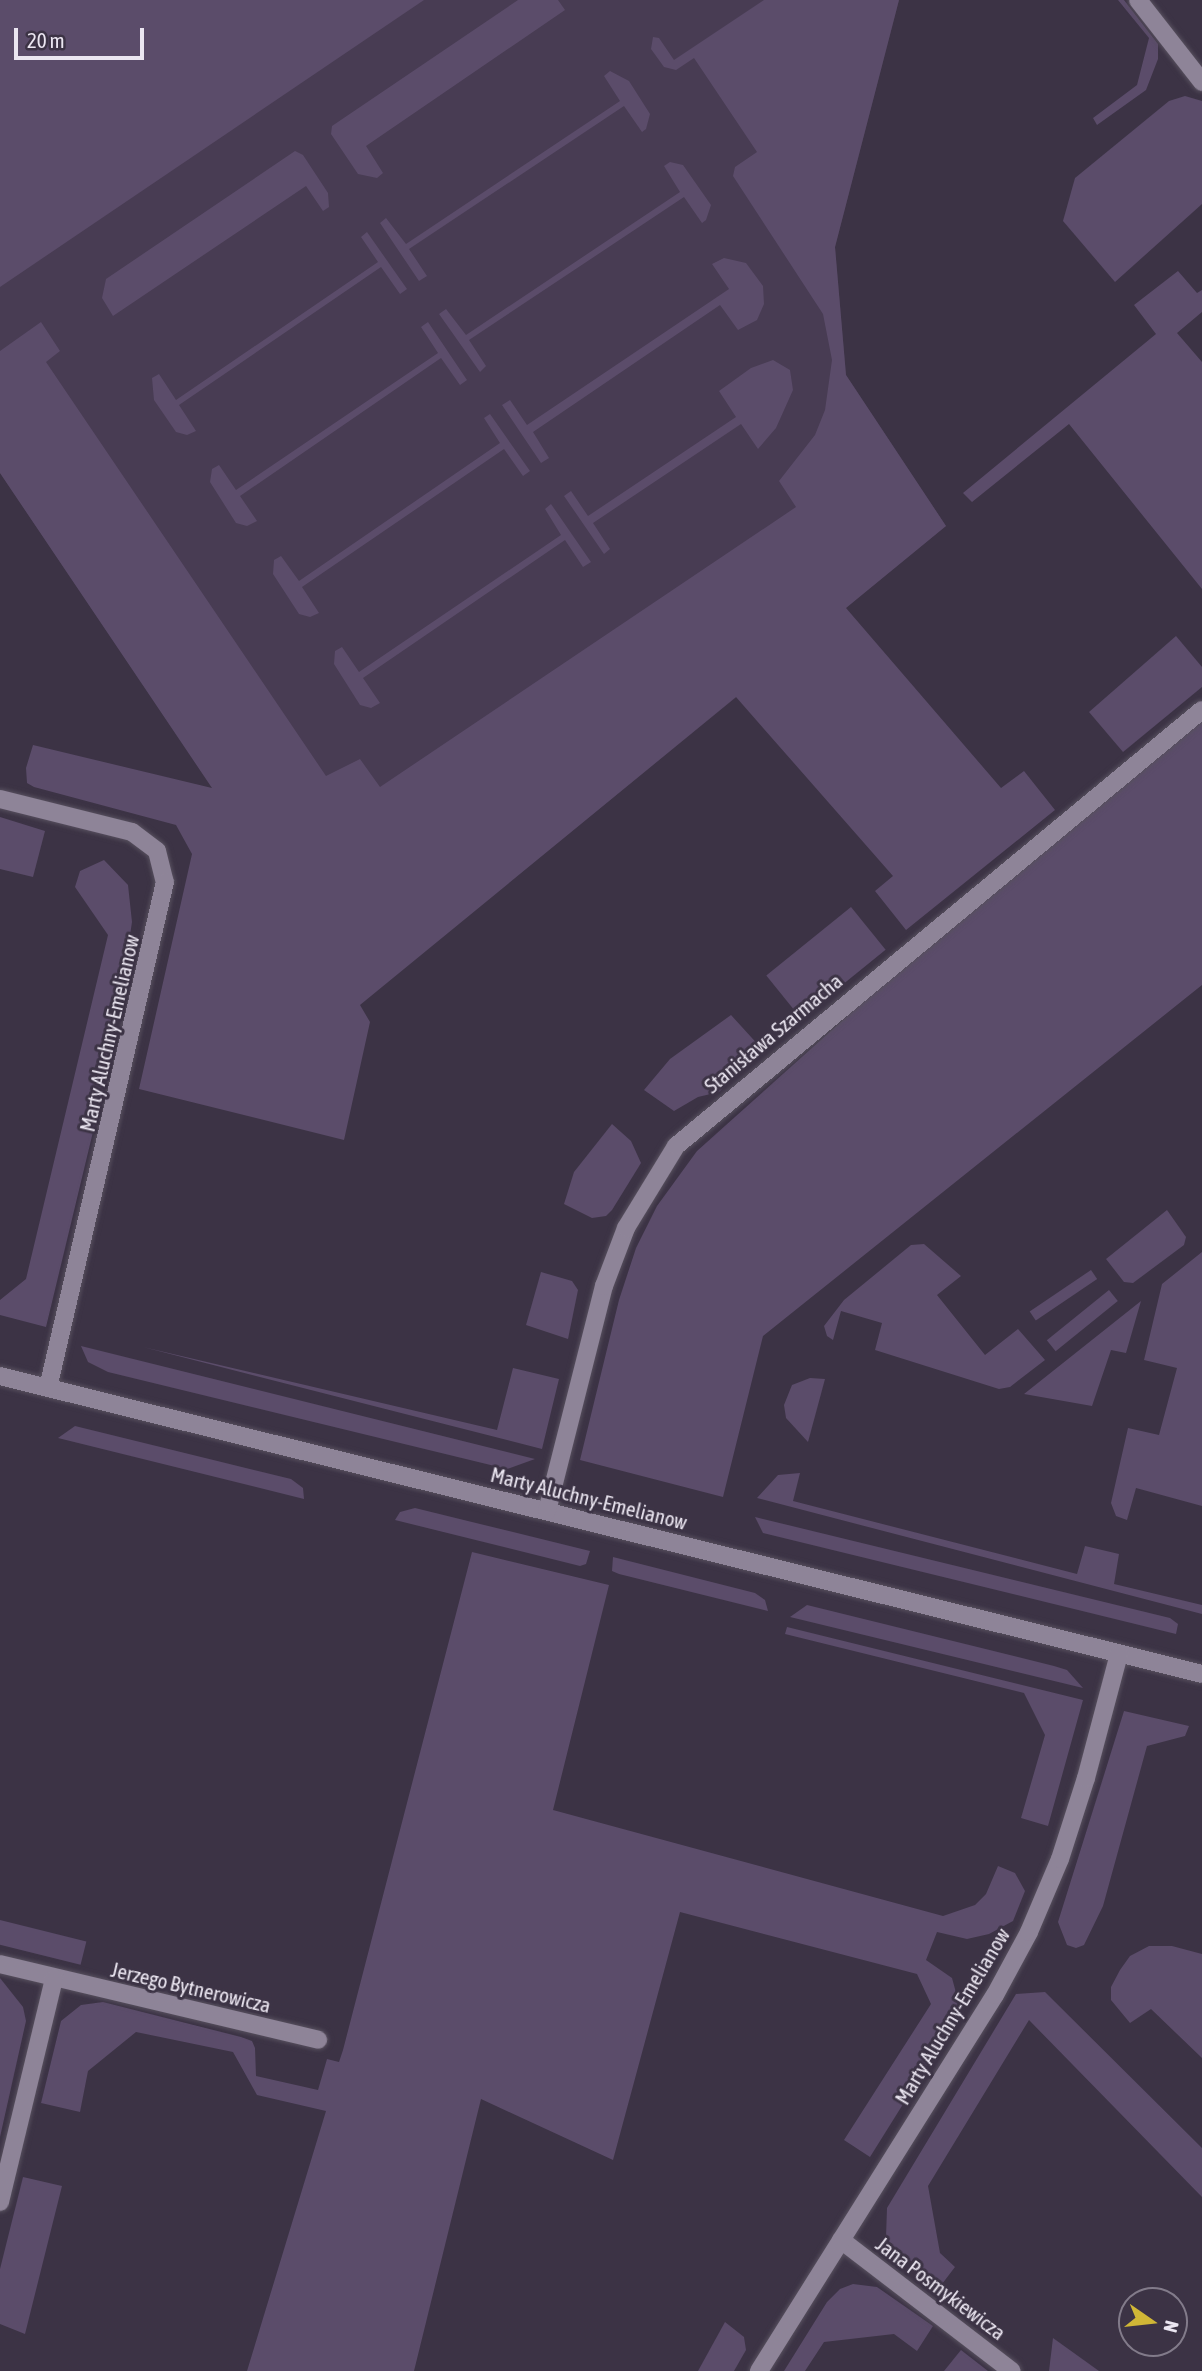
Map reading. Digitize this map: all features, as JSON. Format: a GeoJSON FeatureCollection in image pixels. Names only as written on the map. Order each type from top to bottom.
{"type":"FeatureCollection","features":[{"type":"Feature","properties":{"kind":"street"},"geometry":{"type":"LineString","coordinates":[[1138,0],[1202,82]]}},
{"type":"Feature","properties":{"kind":"street","name":"Stanisława Szarmacha"},"geometry":{"type":"LineString","coordinates":[[547,1511],[604,1286],[626,1228],[676,1146],[1202,710]]}},
{"type":"Feature","properties":{"kind":"street","name":"Marty Aluchny-Emelianow"},"geometry":{"type":"LineString","coordinates":[[0,799],[132,832],[157,852],[165,882],[48,1388]]}},
{"type":"Feature","properties":{"kind":"street","name":"Marty Aluchny-Emelianow"},"geometry":{"type":"LineString","coordinates":[[0,1377],[1202,1674]]}},
{"type":"Feature","properties":{"kind":"street","name":"Marty Aluchny-Emelianow"},"geometry":{"type":"LineString","coordinates":[[759,2371],[995,1995],[1029,1932],[1056,1870],[1086,1778],[1119,1654]]}},
{"type":"Feature","properties":{"kind":"street","name":"Jerzego Bytnerowicza"},"geometry":{"type":"LineString","coordinates":[[0,1964],[318,2040]]}},
{"type":"Feature","properties":{"kind":"street"},"geometry":{"type":"LineString","coordinates":[[0,2202],[54,1978]]}},
{"type":"Feature","properties":{"kind":"street","name":"Jana Posmykiewicza"},"geometry":{"type":"LineString","coordinates":[[841,2240],[1012,2371]]}},
{"type":"Feature","properties":{"kind":"shaded area"},"geometry":{"type":"Polygon","coordinates":[[[0,0],[899,0],[835,247],[846,375],[946,526],[359,1005],[0,473],[0,0]]]}},
{"type":"Feature","properties":{"kind":"shaded area"},"geometry":{"type":"Polygon","coordinates":[[[0,0],[424,0],[0,287],[0,0]]]}},
{"type":"Feature","properties":{"kind":"shaded area"},"geometry":{"type":"Polygon","coordinates":[[[518,0],[558,0],[565,10],[366,146],[383,173],[377,178],[358,174],[331,134],[332,126],[518,0]]]}},
{"type":"Feature","properties":{"kind":"shaded area"},"geometry":{"type":"Polygon","coordinates":[[[764,0],[899,0],[835,247],[846,375],[946,526],[846,608],[1001,788],[1024,771],[1055,810],[906,930],[875,891],[893,876],[736,697],[360,1005],[370,1022],[344,1140],[139,1089],[192,854],[176,825],[34,787],[27,783],[26,768],[33,745],[212,788],[0,473],[0,351],[41,322],[60,351],[46,362],[326,776],[360,759],[380,787],[796,507],[779,481],[815,435],[825,410],[832,360],[823,314],[733,176],[735,167],[757,152],[694,58],[676,70],[664,67],[651,49],[653,37],[659,38],[674,60],[764,0]]]}},
{"type":"Feature","properties":{"kind":"shaded area"},"geometry":{"type":"Polygon","coordinates":[[[1118,0],[1124,0],[1158,44],[1158,59],[1146,90],[1097,125],[1093,118],[1137,85],[1149,38],[1118,0]]]}},
{"type":"Feature","properties":{"kind":"shaded area"},"geometry":{"type":"Polygon","coordinates":[[[610,71],[629,81],[650,114],[646,129],[642,132],[624,106],[409,249],[427,276],[419,281],[380,223],[386,218],[406,244],[620,101],[604,76],[610,71]]]}},
{"type":"Feature","properties":{"kind":"shaded area"},"geometry":{"type":"Polygon","coordinates":[[[1185,96],[1202,101],[1202,204],[1115,282],[1063,221],[1075,178],[1169,101],[1185,96]]]}},
{"type":"Feature","properties":{"kind":"shaded area"},"geometry":{"type":"Polygon","coordinates":[[[295,151],[303,155],[328,193],[329,207],[323,211],[306,186],[113,316],[102,298],[106,279],[295,151]]]}},
{"type":"Feature","properties":{"kind":"shaded area"},"geometry":{"type":"Polygon","coordinates":[[[670,162],[683,165],[711,205],[706,220],[702,223],[684,197],[469,340],[486,366],[480,372],[439,314],[446,309],[466,335],[680,192],[664,166],[670,162]]]}},
{"type":"Feature","properties":{"kind":"shaded area"},"geometry":{"type":"Polygon","coordinates":[[[367,232],[407,289],[400,294],[381,267],[179,405],[196,431],[187,435],[176,432],[154,400],[152,378],[159,374],[176,400],[378,262],[361,237],[367,232]]]}},
{"type":"Feature","properties":{"kind":"shaded area"},"geometry":{"type":"Polygon","coordinates":[[[724,258],[746,263],[763,286],[764,304],[757,320],[738,330],[720,305],[533,432],[549,458],[541,463],[502,405],[510,400],[527,425],[729,289],[712,264],[724,258]]]}},
{"type":"Feature","properties":{"kind":"shaded area"},"geometry":{"type":"Polygon","coordinates":[[[1178,271],[1197,293],[1202,290],[1202,312],[1177,333],[1202,362],[1202,589],[1069,424],[972,502],[963,493],[1156,334],[1134,305],[1178,271]]]}},
{"type":"Feature","properties":{"kind":"shaded area"},"geometry":{"type":"Polygon","coordinates":[[[428,322],[467,380],[460,385],[441,358],[240,496],[257,521],[247,526],[236,523],[210,482],[212,469],[219,465],[236,490],[438,353],[421,327],[428,322]]]}},
{"type":"Feature","properties":{"kind":"shaded area"},"geometry":{"type":"Polygon","coordinates":[[[773,360],[790,370],[793,390],[776,428],[758,449],[741,424],[593,523],[610,549],[604,554],[564,496],[571,491],[588,516],[736,417],[719,391],[751,368],[773,360]]]}},
{"type":"Feature","properties":{"kind":"shaded area"},"geometry":{"type":"Polygon","coordinates":[[[490,414],[530,471],[523,476],[504,449],[302,587],[319,613],[310,617],[299,614],[273,574],[274,560],[281,556],[299,581],[500,443],[484,418],[490,414]]]}},
{"type":"Feature","properties":{"kind":"shaded area"},"geometry":{"type":"Polygon","coordinates":[[[551,504],[591,562],[583,567],[565,540],[363,678],[380,703],[371,708],[360,705],[334,664],[335,651],[342,647],[359,672],[561,535],[545,509],[551,504]]]}},
{"type":"Feature","properties":{"kind":"shaded area"},"geometry":{"type":"Polygon","coordinates":[[[1176,636],[1202,667],[1202,687],[1123,752],[1089,712],[1176,636]]]}},
{"type":"Feature","properties":{"kind":"shaded area"},"geometry":{"type":"Polygon","coordinates":[[[1202,721],[1202,985],[763,1336],[723,1497],[580,1460],[619,1300],[636,1248],[657,1206],[697,1151],[891,977],[1202,721]]]}},
{"type":"Feature","properties":{"kind":"shaded area"},"geometry":{"type":"Polygon","coordinates":[[[0,817],[45,831],[33,877],[0,869],[0,817]]]}},
{"type":"Feature","properties":{"kind":"shaded area"},"geometry":{"type":"Polygon","coordinates":[[[104,860],[128,885],[132,922],[113,1049],[46,1327],[0,1315],[0,1300],[26,1279],[108,935],[75,887],[80,871],[104,860]]]}},
{"type":"Feature","properties":{"kind":"shaded area"},"geometry":{"type":"Polygon","coordinates":[[[851,907],[886,950],[801,1018],[766,976],[851,907]]]}},
{"type":"Feature","properties":{"kind":"shaded area"},"geometry":{"type":"Polygon","coordinates":[[[731,1015],[762,1049],[719,1092],[698,1097],[674,1111],[644,1090],[670,1059],[731,1015]]]}},
{"type":"Feature","properties":{"kind":"shaded area"},"geometry":{"type":"Polygon","coordinates":[[[612,1124],[631,1141],[641,1163],[612,1210],[606,1216],[592,1218],[564,1204],[574,1172],[612,1124]]]}},
{"type":"Feature","properties":{"kind":"shaded area"},"geometry":{"type":"Polygon","coordinates":[[[1167,1210],[1186,1237],[1184,1245],[1133,1283],[1124,1282],[1106,1259],[1167,1210]]]}},
{"type":"Feature","properties":{"kind":"shaded area"},"geometry":{"type":"Polygon","coordinates":[[[924,1244],[961,1276],[937,1295],[985,1355],[1018,1329],[1045,1360],[1010,1387],[999,1389],[875,1350],[882,1323],[841,1311],[833,1340],[827,1336],[824,1326],[844,1300],[911,1245],[924,1244]]]}},
{"type":"Feature","properties":{"kind":"shaded area"},"geometry":{"type":"Polygon","coordinates":[[[1202,1252],[1202,1506],[1136,1488],[1127,1520],[1116,1516],[1111,1503],[1128,1428],[1159,1435],[1177,1368],[1144,1360],[1162,1284],[1202,1252]]]}},
{"type":"Feature","properties":{"kind":"shaded area"},"geometry":{"type":"Polygon","coordinates":[[[1091,1270],[1097,1279],[1036,1320],[1030,1311],[1091,1270]]]}},
{"type":"Feature","properties":{"kind":"shaded area"},"geometry":{"type":"Polygon","coordinates":[[[541,1272],[572,1281],[578,1290],[568,1339],[526,1325],[541,1272]]]}},
{"type":"Feature","properties":{"kind":"shaded area"},"geometry":{"type":"Polygon","coordinates":[[[1109,1290],[1118,1301],[1056,1351],[1047,1340],[1109,1290]]]}},
{"type":"Feature","properties":{"kind":"shaded area"},"geometry":{"type":"Polygon","coordinates":[[[1141,1301],[1126,1353],[1111,1350],[1092,1406],[1024,1394],[1141,1301]]]}},
{"type":"Feature","properties":{"kind":"shaded area"},"geometry":{"type":"Polygon","coordinates":[[[81,1346],[535,1459],[507,1469],[108,1372],[88,1362],[81,1346]]]}},
{"type":"Feature","properties":{"kind":"shaded area"},"geometry":{"type":"Polygon","coordinates":[[[143,1347],[497,1430],[513,1368],[559,1379],[542,1449],[143,1347]]]}},
{"type":"Feature","properties":{"kind":"shaded area"},"geometry":{"type":"Polygon","coordinates":[[[810,1378],[825,1379],[808,1442],[786,1418],[784,1405],[792,1385],[810,1378]]]}},
{"type":"Feature","properties":{"kind":"shaded area"},"geometry":{"type":"Polygon","coordinates":[[[75,1426],[291,1479],[303,1488],[304,1499],[58,1438],[75,1426]]]}},
{"type":"Feature","properties":{"kind":"shaded area"},"geometry":{"type":"Polygon","coordinates":[[[800,1473],[793,1501],[1077,1574],[1085,1546],[1119,1554],[1114,1584],[1202,1605],[1202,1614],[757,1498],[778,1475],[800,1473]]]}},
{"type":"Feature","properties":{"kind":"shaded area"},"geometry":{"type":"Polygon","coordinates":[[[415,1508],[590,1551],[586,1564],[580,1566],[395,1520],[400,1512],[415,1508]]]}},
{"type":"Feature","properties":{"kind":"shaded area"},"geometry":{"type":"Polygon","coordinates":[[[755,1517],[1170,1618],[1178,1624],[1176,1634],[763,1533],[755,1517]]]}},
{"type":"Feature","properties":{"kind":"shaded area"},"geometry":{"type":"Polygon","coordinates":[[[472,1552],[609,1585],[553,1810],[943,1916],[975,1905],[986,1894],[998,1866],[1015,1873],[1025,1891],[1013,1921],[989,1934],[967,1939],[937,1932],[926,1960],[952,1978],[958,2000],[955,2021],[870,2157],[844,2140],[931,2004],[917,1974],[680,1912],[613,2160],[481,2099],[414,2371],[247,2371],[326,2111],[257,2095],[233,2052],[136,2032],[88,2071],[80,2112],[41,2103],[61,2021],[81,2005],[103,2002],[241,2037],[252,2041],[255,2048],[256,2076],[318,2090],[327,2059],[339,2062],[343,2050],[472,1552]]]}},
{"type":"Feature","properties":{"kind":"shaded area"},"geometry":{"type":"Polygon","coordinates":[[[613,1557],[755,1593],[765,1600],[768,1611],[619,1574],[612,1571],[613,1557]]]}},
{"type":"Feature","properties":{"kind":"shaded area"},"geometry":{"type":"Polygon","coordinates":[[[807,1605],[1054,1666],[1067,1670],[1083,1688],[790,1617],[807,1605]]]}},
{"type":"Feature","properties":{"kind":"shaded area"},"geometry":{"type":"Polygon","coordinates":[[[787,1627],[1083,1700],[1048,1826],[1021,1818],[1045,1735],[1024,1693],[785,1634],[787,1627]]]}},
{"type":"Feature","properties":{"kind":"shaded area"},"geometry":{"type":"Polygon","coordinates":[[[1124,1711],[1189,1726],[1185,1736],[1147,1746],[1103,1906],[1084,1945],[1076,1948],[1067,1945],[1058,1922],[1124,1711]]]}},
{"type":"Feature","properties":{"kind":"shaded area"},"geometry":{"type":"Polygon","coordinates":[[[0,1920],[86,1942],[81,1965],[0,1945],[0,1920]]]}},
{"type":"Feature","properties":{"kind":"shaded area"},"geometry":{"type":"Polygon","coordinates":[[[1149,1946],[1172,1946],[1202,1954],[1202,2058],[1151,2009],[1130,2023],[1111,2000],[1111,1987],[1120,1970],[1130,1956],[1149,1946]]]}},
{"type":"Feature","properties":{"kind":"shaded area"},"geometry":{"type":"Polygon","coordinates":[[[0,1978],[23,2007],[26,2021],[0,2137],[0,1978]]]}},
{"type":"Feature","properties":{"kind":"shaded area"},"geometry":{"type":"Polygon","coordinates":[[[1045,1992],[1202,2148],[1202,2197],[1029,2020],[928,2186],[940,2253],[955,2267],[942,2284],[893,2248],[886,2237],[887,2208],[1016,1994],[1045,1992]]]}},
{"type":"Feature","properties":{"kind":"shaded area"},"geometry":{"type":"Polygon","coordinates":[[[23,2177],[62,2186],[25,2334],[0,2324],[0,2269],[23,2177]]]}},
{"type":"Feature","properties":{"kind":"shaded area"},"geometry":{"type":"Polygon","coordinates":[[[853,2284],[877,2287],[933,2326],[917,2351],[894,2334],[824,2342],[805,2371],[784,2371],[827,2302],[840,2289],[853,2284]]]}},
{"type":"Feature","properties":{"kind":"shaded area"},"geometry":{"type":"Polygon","coordinates":[[[725,2322],[744,2337],[746,2350],[734,2371],[698,2371],[725,2322]]]}},
{"type":"Feature","properties":{"kind":"shaded area"},"geometry":{"type":"Polygon","coordinates":[[[1053,2338],[1099,2371],[1049,2371],[1053,2338]]]}},
{"type":"Feature","properties":{"kind":"shaded area"},"geometry":{"type":"Polygon","coordinates":[[[961,2350],[988,2371],[944,2371],[961,2350]]]}}]}
